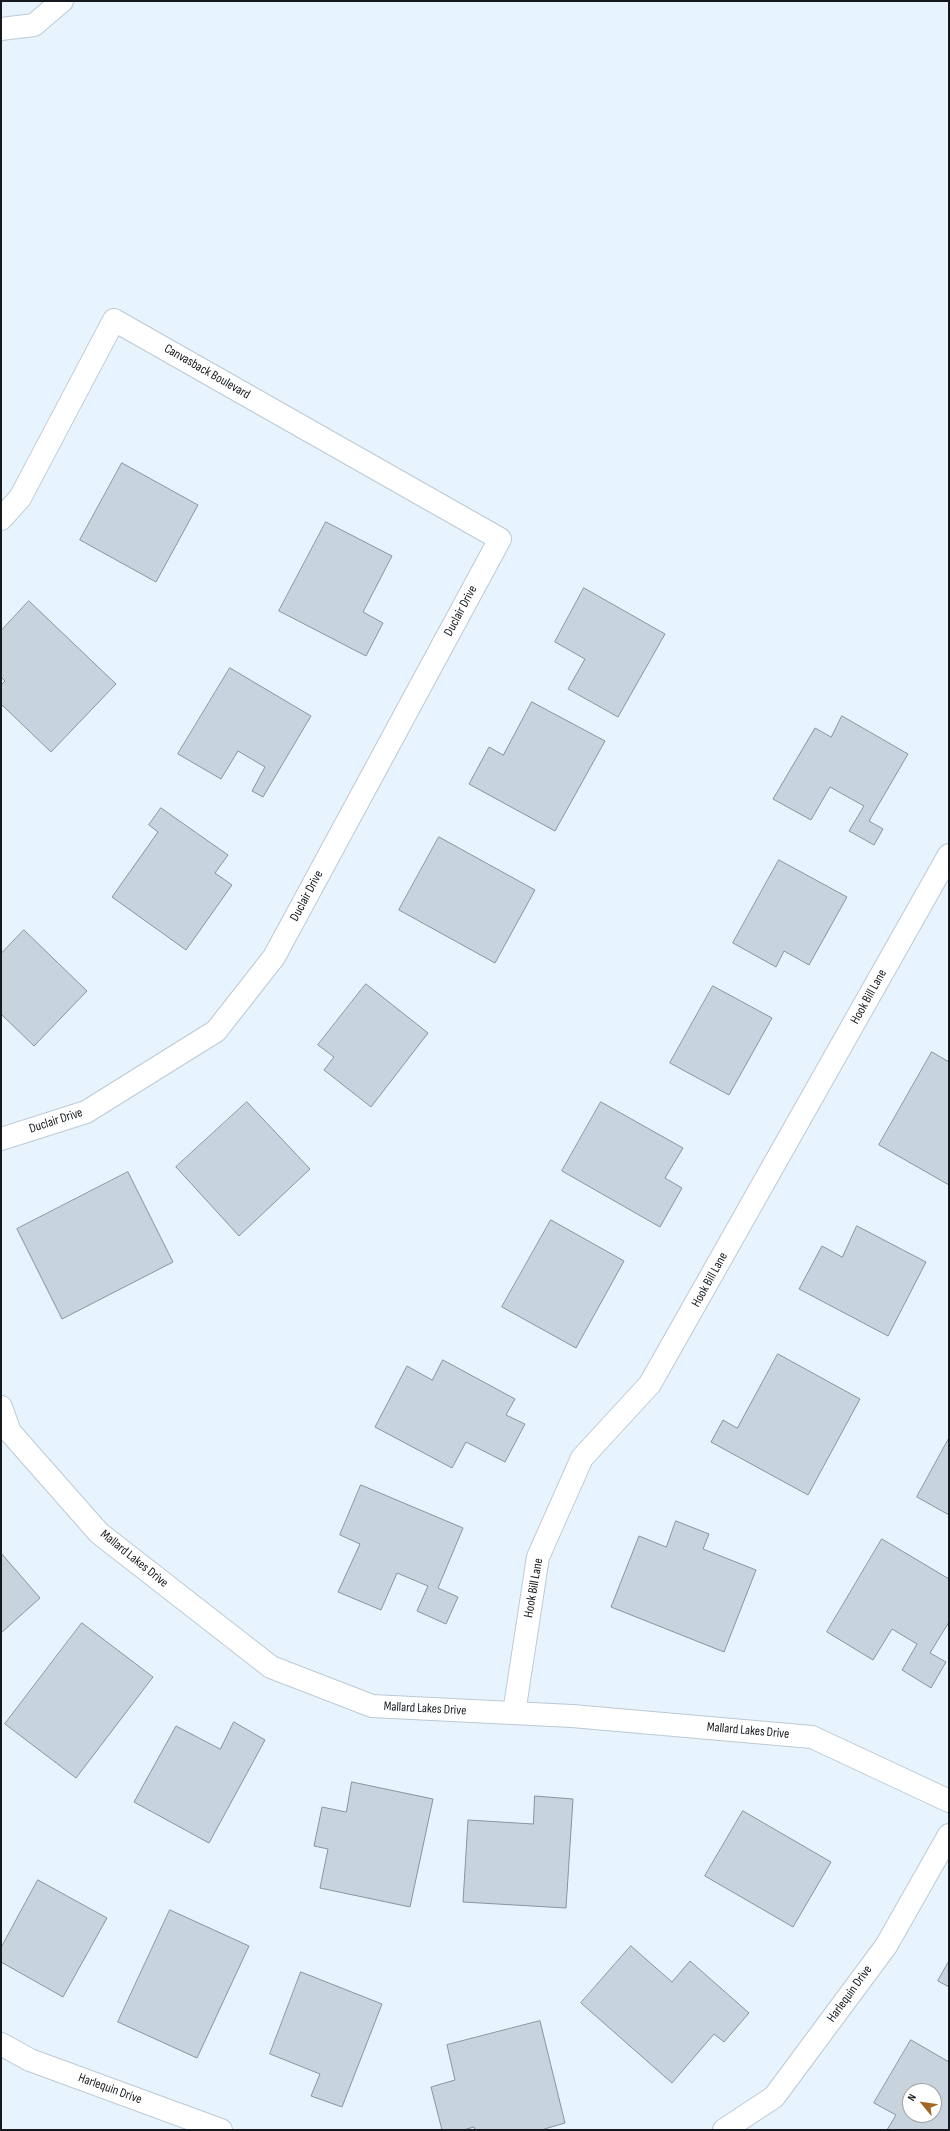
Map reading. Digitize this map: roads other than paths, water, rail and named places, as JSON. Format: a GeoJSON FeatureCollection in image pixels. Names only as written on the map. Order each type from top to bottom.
{"type":"FeatureCollection","features":[{"type":"Feature","properties":{"kind":"street"},"geometry":{"type":"LineString","coordinates":[[1,29],[34,25],[62,1]]}},
{"type":"Feature","properties":{"kind":"street","name":"Canvasback Boulevard"},"geometry":{"type":"LineString","coordinates":[[1,519],[20,498],[114,320],[500,539]]}},
{"type":"Feature","properties":{"kind":"street","name":"Duclair Drive"},"geometry":{"type":"LineString","coordinates":[[1,1139],[86,1112],[216,1031],[274,957],[500,539]]}},
{"type":"Feature","properties":{"kind":"street","name":"Hook Bill Lane"},"geometry":{"type":"LineString","coordinates":[[514,1713],[538,1557],[582,1458],[650,1384],[949,855]]}},
{"type":"Feature","properties":{"kind":"street","name":"Mallard Lakes Drive"},"geometry":{"type":"LineString","coordinates":[[1,1407],[10,1432],[99,1533],[271,1667],[372,1706],[572,1716],[812,1737],[949,1801]]}},
{"type":"Feature","properties":{"kind":"street","name":"Harlequin Drive"},"geometry":{"type":"LineString","coordinates":[[724,2130],[774,2097],[886,1946],[949,1835]]}},
{"type":"Feature","properties":{"kind":"street","name":"Harlequin Drive"},"geometry":{"type":"LineString","coordinates":[[1,2044],[30,2060],[221,2130]]}}]}
